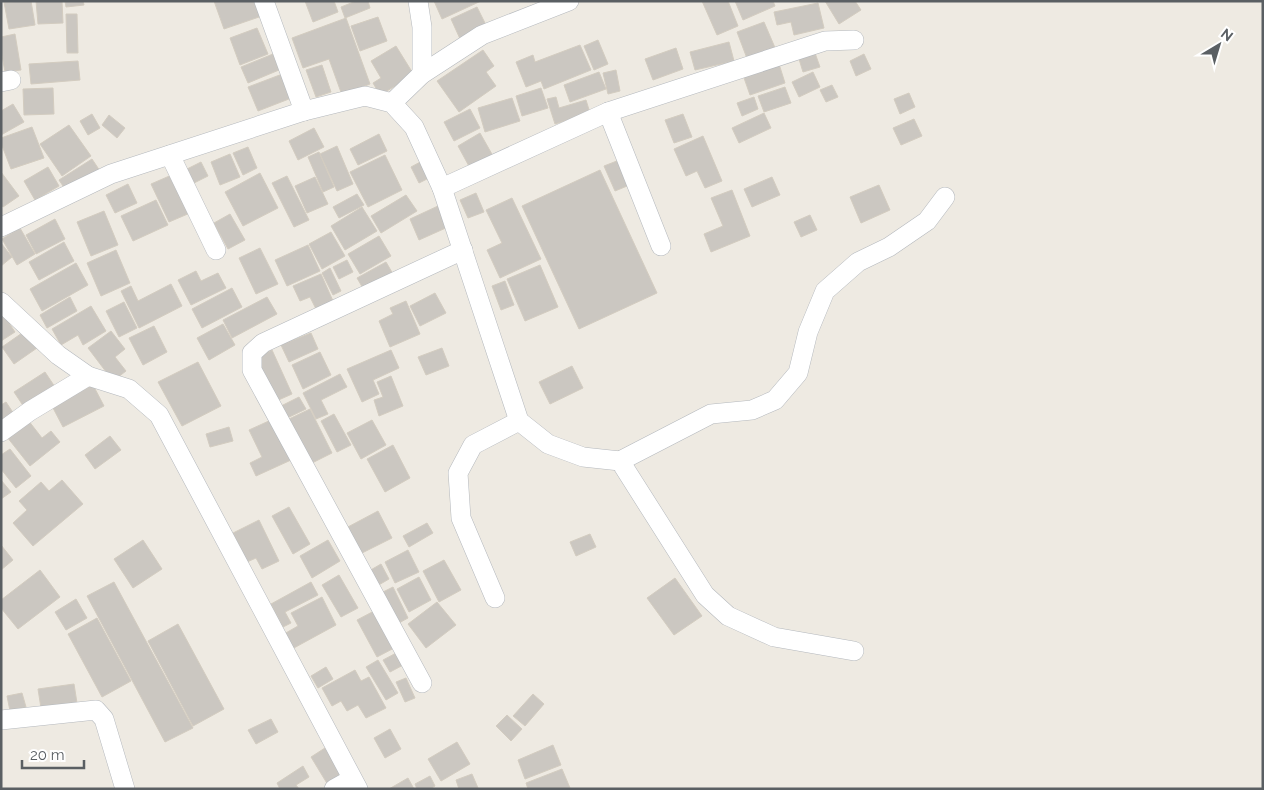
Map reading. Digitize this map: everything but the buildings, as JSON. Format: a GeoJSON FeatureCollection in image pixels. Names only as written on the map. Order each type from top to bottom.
{"type":"FeatureCollection","features":[{"type":"Feature","properties":{"kind":"street"},"geometry":{"type":"LineString","coordinates":[[264,1],[304,111]]}},
{"type":"Feature","properties":{"kind":"street"},"geometry":{"type":"LineString","coordinates":[[418,1],[422,26],[422,74]]}},
{"type":"Feature","properties":{"kind":"street"},"geometry":{"type":"LineString","coordinates":[[392,103],[422,74],[482,35],[569,1]]}},
{"type":"Feature","properties":{"kind":"street"},"geometry":{"type":"LineString","coordinates":[[442,188],[608,112],[825,41],[854,40]]}},
{"type":"Feature","properties":{"kind":"street"},"geometry":{"type":"LineString","coordinates":[[1,227],[111,174],[304,111],[365,96],[392,103],[414,127],[442,188],[519,421],[548,444],[583,457],[620,461],[711,414],[752,410],[775,400],[798,373],[808,332],[826,291],[858,262],[889,248],[927,221],[945,197]]}},
{"type":"Feature","properties":{"kind":"street"},"geometry":{"type":"LineString","coordinates":[[608,112],[661,246]]}},
{"type":"Feature","properties":{"kind":"street"},"geometry":{"type":"LineString","coordinates":[[170,155],[216,250]]}},
{"type":"Feature","properties":{"kind":"street"},"geometry":{"type":"LineString","coordinates":[[422,683],[252,370],[252,352],[263,343],[463,250]]}},
{"type":"Feature","properties":{"kind":"street"},"geometry":{"type":"LineString","coordinates":[[1,302],[58,355],[88,376],[129,389],[159,415],[355,784],[334,789]]}},
{"type":"Feature","properties":{"kind":"street"},"geometry":{"type":"LineString","coordinates":[[1,432],[30,411],[88,376]]}},
{"type":"Feature","properties":{"kind":"street"},"geometry":{"type":"LineString","coordinates":[[495,598],[461,518],[458,473],[473,446],[519,421]]}},
{"type":"Feature","properties":{"kind":"street"},"geometry":{"type":"LineString","coordinates":[[620,461],[705,594],[728,616],[774,637],[854,651]]}},
{"type":"Feature","properties":{"kind":"street"},"geometry":{"type":"LineString","coordinates":[[1,720],[96,710],[104,719],[125,789]]}}]}
